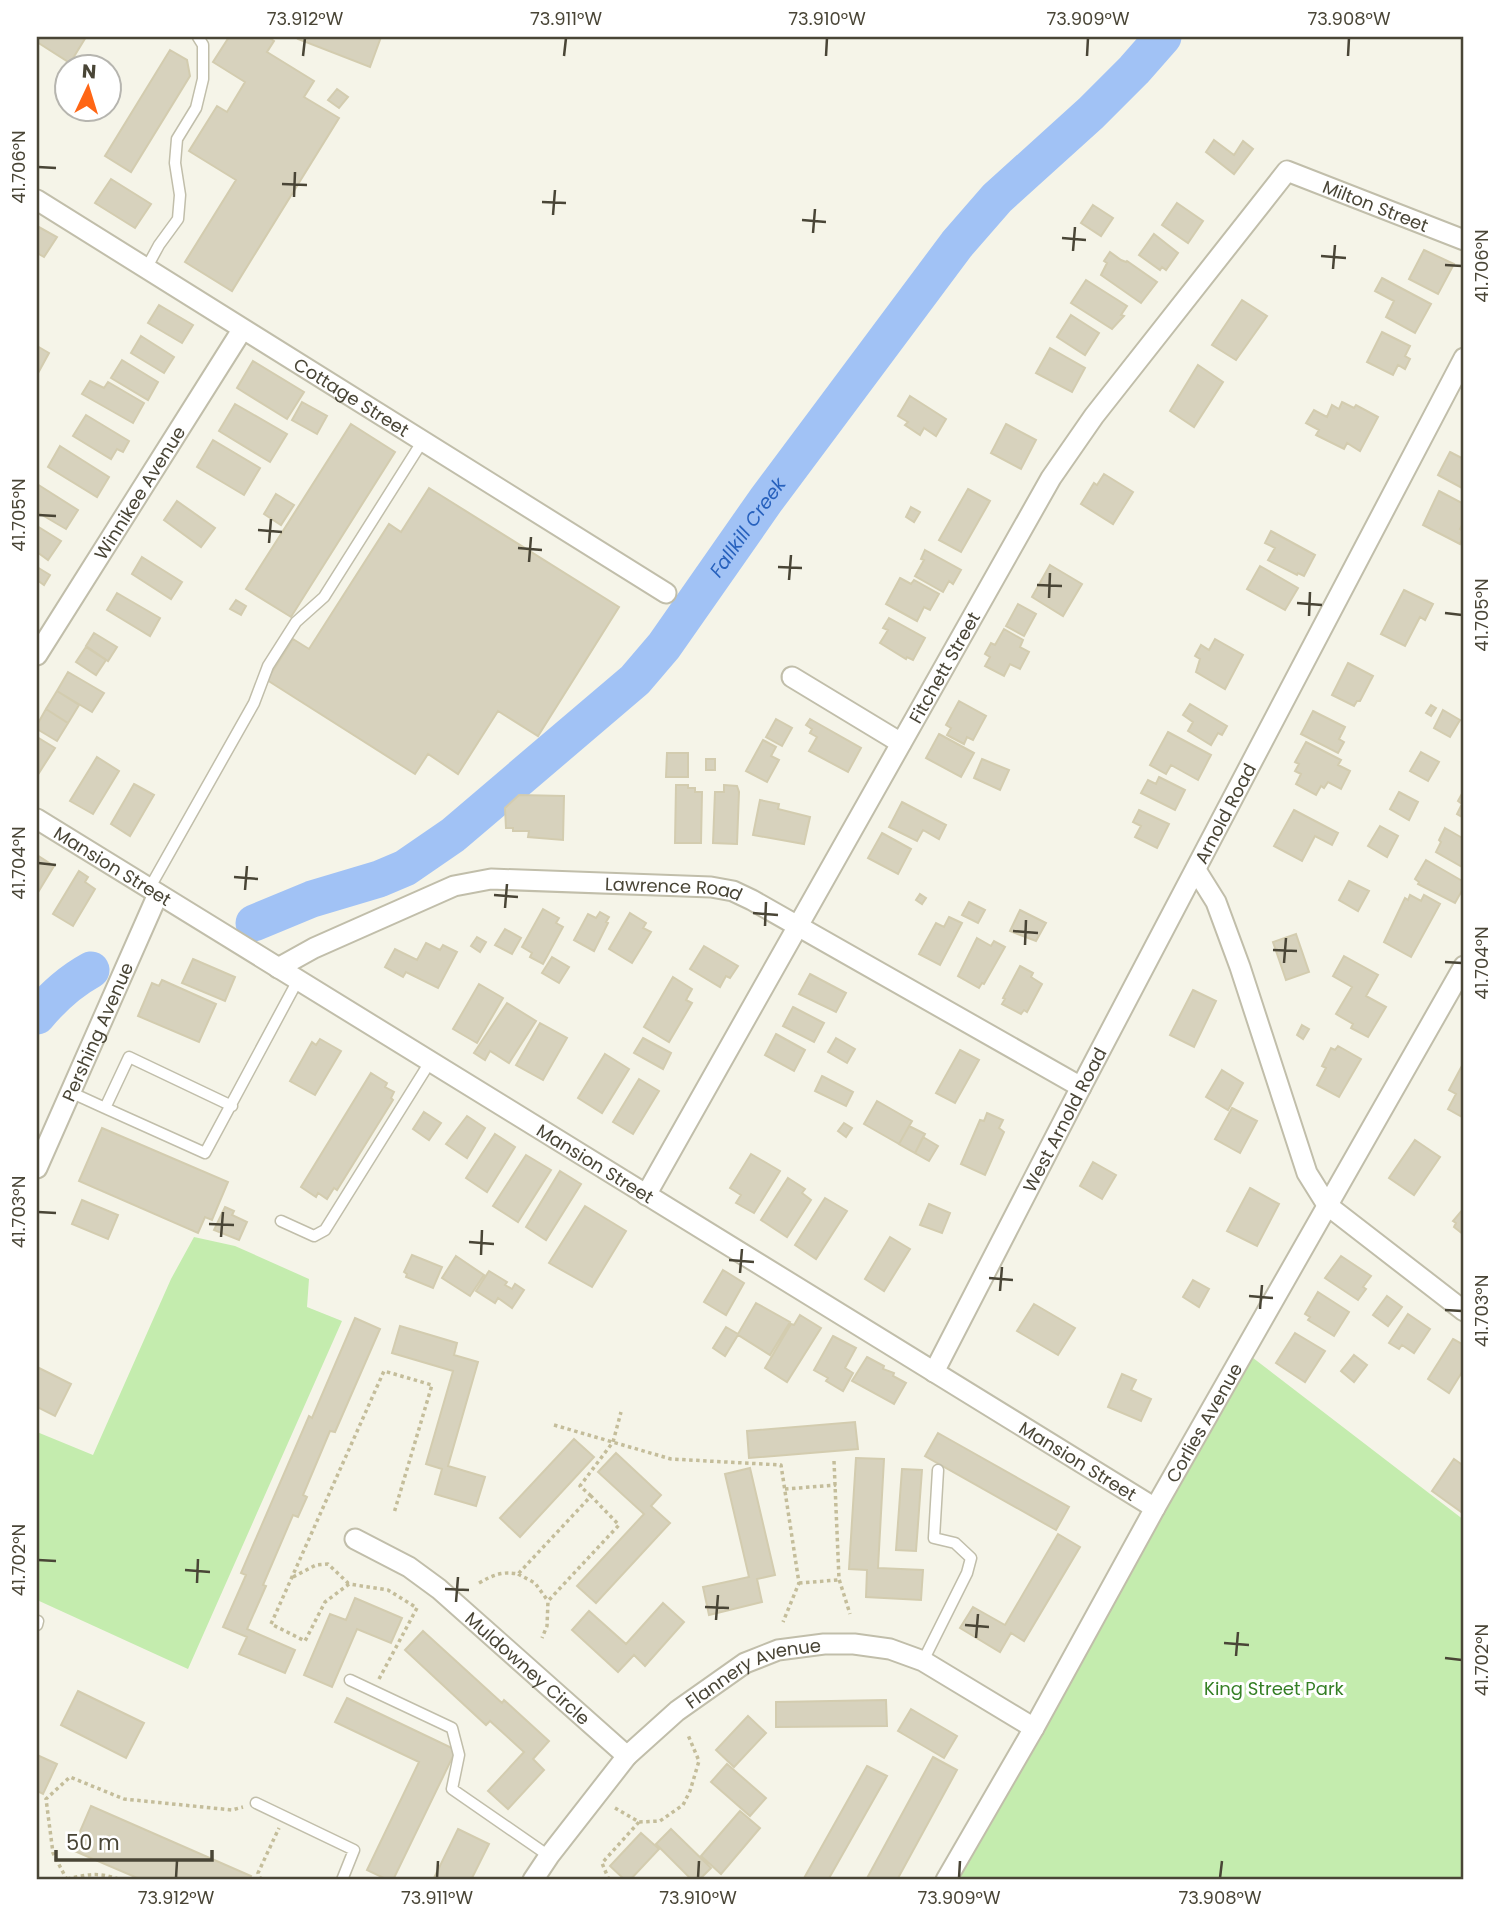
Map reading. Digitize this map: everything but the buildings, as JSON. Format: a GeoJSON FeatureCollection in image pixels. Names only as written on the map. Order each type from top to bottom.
{"type":"FeatureCollection","features":[{"type":"Feature","properties":{"kind":"street","name":"Milton Street"},"geometry":{"type":"LineString","coordinates":[[1287,171],[1464,240]]}},
{"type":"Feature","properties":{"kind":"street","name":"Fitchett Street"},"geometry":{"type":"LineString","coordinates":[[646,1195],[1051,478],[1070,448],[1287,171]]}},
{"type":"Feature","properties":{"kind":"street","name":"Cottage Street"},"geometry":{"type":"LineString","coordinates":[[37,200],[666,593]]}},
{"type":"Feature","properties":{"kind":"street","name":"Winnikee Avenue"},"geometry":{"type":"LineString","coordinates":[[37,655],[242,330]]}},
{"type":"Feature","properties":{"kind":"street","name":"Arnold Road"},"geometry":{"type":"LineString","coordinates":[[1464,359],[1196,870],[1216,902],[1240,967],[1307,1173],[1327,1205],[1464,1311]]}},
{"type":"Feature","properties":{"kind":"street"},"geometry":{"type":"LineString","coordinates":[[792,677],[901,743]]}},
{"type":"Feature","properties":{"kind":"street","name":"Mansion Street"},"geometry":{"type":"LineString","coordinates":[[37,819],[1155,1508]]}},
{"type":"Feature","properties":{"kind":"street","name":"West Arnold Road"},"geometry":{"type":"LineString","coordinates":[[934,1372],[1196,870]]}},
{"type":"Feature","properties":{"kind":"street","name":"Lawrence Road"},"geometry":{"type":"LineString","coordinates":[[278,968],[314,948],[454,886],[491,879],[711,887],[733,891],[752,900],[1081,1087]]}},
{"type":"Feature","properties":{"kind":"street","name":"Pershing Avenue"},"geometry":{"type":"LineString","coordinates":[[37,1168],[153,892]]}},
{"type":"Feature","properties":{"kind":"street","name":"Corlies Avenue"},"geometry":{"type":"LineString","coordinates":[[946,1880],[1464,966]]}},
{"type":"Feature","properties":{"kind":"street","name":"Muldowney Circle"},"geometry":{"type":"LineString","coordinates":[[355,1539],[409,1567],[439,1589],[627,1756]]}},
{"type":"Feature","properties":{"kind":"street","name":"Flannery Avenue"},"geometry":{"type":"LineString","coordinates":[[533,1880],[627,1756],[677,1711],[722,1679],[744,1664],[778,1650],[824,1644],[854,1644],[890,1649],[923,1661],[1034,1728]]}},
{"type":"Feature","properties":{"kind":"lane"},"geometry":{"type":"LineString","coordinates":[[146,269],[178,219],[180,195],[175,163],[177,139],[196,108],[203,79],[203,45],[198,37]]}},
{"type":"Feature","properties":{"kind":"lane"},"geometry":{"type":"LineString","coordinates":[[153,892],[254,703],[268,666],[296,622],[324,597],[422,442]]}},
{"type":"Feature","properties":{"kind":"lane"},"geometry":{"type":"LineString","coordinates":[[70,1092],[205,1153],[298,980]]}},
{"type":"Feature","properties":{"kind":"lane"},"geometry":{"type":"LineString","coordinates":[[105,1108],[129,1058],[232,1106]]}},
{"type":"Feature","properties":{"kind":"lane"},"geometry":{"type":"LineString","coordinates":[[281,1221],[314,1236],[325,1230],[430,1062]]}},
{"type":"Feature","properties":{"kind":"lane"},"geometry":{"type":"LineString","coordinates":[[923,1661],[967,1573],[971,1558],[954,1543],[934,1538],[938,1470]]}},
{"type":"Feature","properties":{"kind":"lane"},"geometry":{"type":"LineString","coordinates":[[350,1680],[452,1728],[459,1755],[453,1789],[549,1856]]}},
{"type":"Feature","properties":{"kind":"lane"},"geometry":{"type":"LineString","coordinates":[[256,1804],[355,1850],[342,1880]]}},
{"type":"Feature","properties":{"kind":"path"},"geometry":{"type":"LineString","coordinates":[[548,1601],[620,1525],[580,1486],[613,1442],[621,1412]]}},
{"type":"Feature","properties":{"kind":"path"},"geometry":{"type":"LineString","coordinates":[[554,1425],[671,1459],[781,1465],[799,1583],[783,1622]]}},
{"type":"Feature","properties":{"kind":"path"},"geometry":{"type":"LineString","coordinates":[[834,1461],[839,1580],[850,1614]]}},
{"type":"Feature","properties":{"kind":"path"},"geometry":{"type":"LineString","coordinates":[[785,1489],[836,1485]]}},
{"type":"Feature","properties":{"kind":"path"},"geometry":{"type":"LineString","coordinates":[[518,1574],[591,1496]]}},
{"type":"Feature","properties":{"kind":"path"},"geometry":{"type":"LineString","coordinates":[[291,1578],[316,1565],[328,1564],[349,1584]]}},
{"type":"Feature","properties":{"kind":"path"},"geometry":{"type":"LineString","coordinates":[[479,1583],[506,1572],[518,1574],[535,1583],[548,1601],[547,1626],[542,1638]]}},
{"type":"Feature","properties":{"kind":"path"},"geometry":{"type":"LineString","coordinates":[[799,1583],[839,1580]]}},
{"type":"Feature","properties":{"kind":"path"},"geometry":{"type":"LineString","coordinates":[[615,1808],[639,1822],[660,1821],[683,1805],[699,1761],[688,1735]]}},
{"type":"Feature","properties":{"kind":"path"},"geometry":{"type":"LineString","coordinates":[[121,1880],[105,1874],[89,1874],[67,1880],[53,1853],[46,1799],[70,1777],[124,1799],[232,1810],[256,1804]]}},
{"type":"Feature","properties":{"kind":"path"},"geometry":{"type":"LineString","coordinates":[[261,1880],[258,1873],[284,1817]]}},
{"type":"Feature","properties":{"kind":"path"},"geometry":{"type":"LineString","coordinates":[[609,1880],[602,1863],[639,1822]]}},
{"type":"Feature","properties":{"kind":"green space"},"geometry":{"type":"Polygon","coordinates":[[[194,1237],[235,1246],[309,1279],[307,1307],[342,1321],[188,1669],[37,1600],[37,1432],[93,1455],[171,1279],[194,1237]]]}},
{"type":"Feature","properties":{"kind":"green space","name":"King Street Park"},"geometry":{"type":"Polygon","coordinates":[[[1244,1351],[1464,1520],[1464,1880],[946,1880],[1244,1351]]]}},
{"type":"Feature","properties":{"kind":"waterway","name":"Fallkill Creek"},"geometry":{"type":"LineString","coordinates":[[254,923],[312,899],[379,879],[405,868],[453,835],[635,680],[664,646],[766,500],[957,244],[997,198],[1091,113],[1163,37]]}},
{"type":"Feature","properties":{"kind":"waterway","name":"Fallkill Creek"},"geometry":{"type":"LineString","coordinates":[[37,1016],[62,990],[91,970]]}}]}
